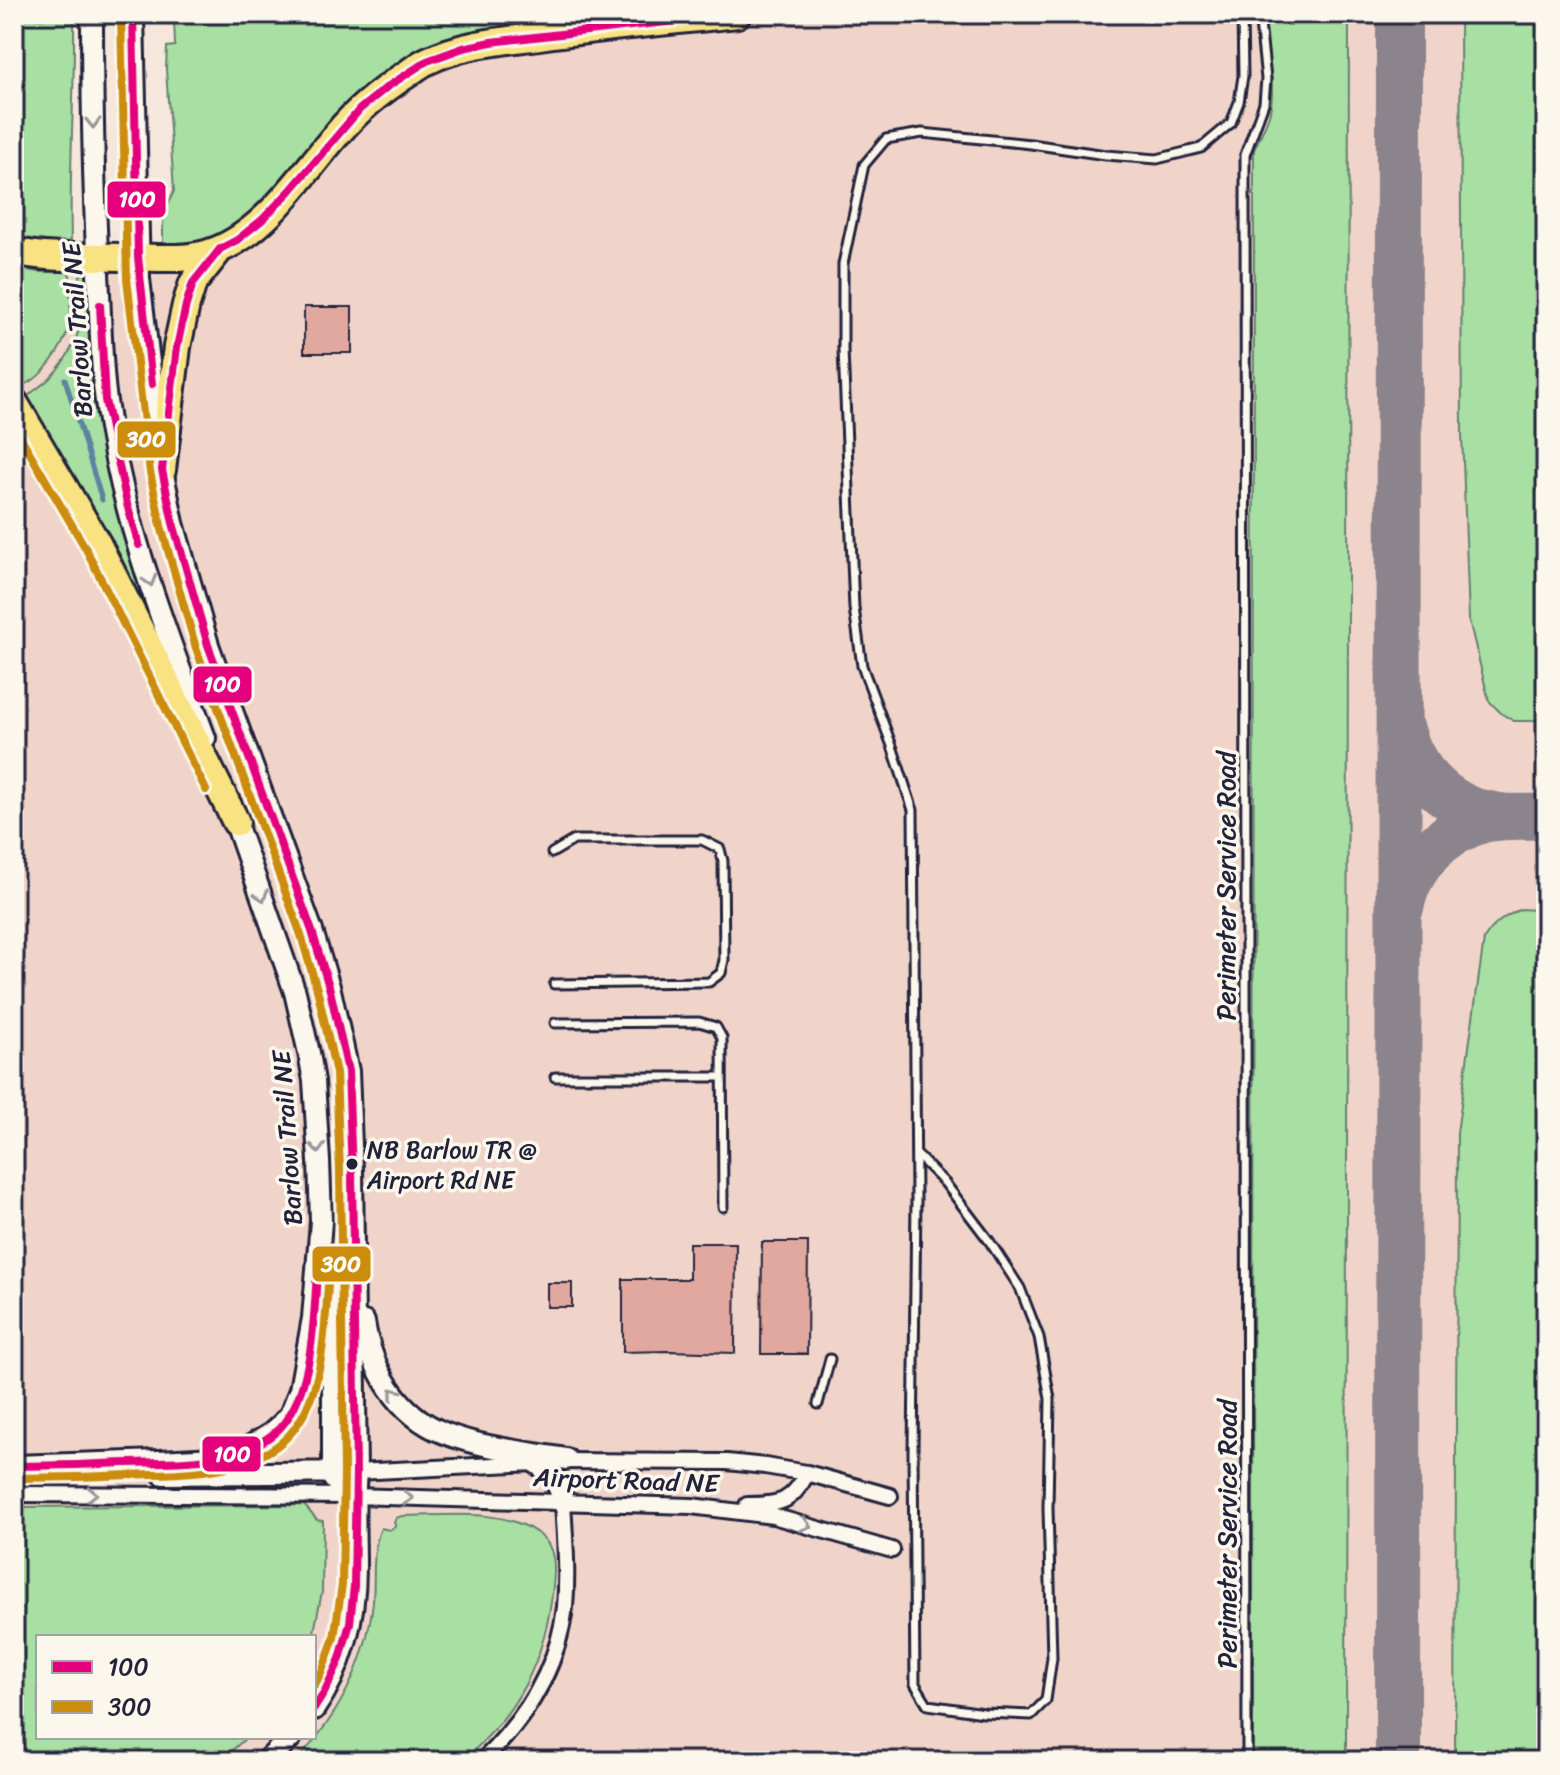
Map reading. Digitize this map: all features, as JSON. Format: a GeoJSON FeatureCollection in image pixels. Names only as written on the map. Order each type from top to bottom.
{"type":"FeatureCollection","features":[{"type":"Feature","properties":{"kind":"highway"},"geometry":{"type":"LineString","coordinates":[[14,251],[53,257],[184,258],[220,249],[262,220],[360,109],[427,61],[491,42],[737,14]]}},
{"type":"Feature","properties":{"kind":"highway"},"geometry":{"type":"LineString","coordinates":[[162,470],[177,347],[186,305],[193,283],[220,249]]}},
{"type":"Feature","properties":{"kind":"highway"},"geometry":{"type":"LineString","coordinates":[[14,402],[97,543],[236,822]]}},
{"type":"Feature","properties":{"kind":"main road","name":"Barlow Trail NE"},"geometry":{"type":"LineString","coordinates":[[56,1466],[215,1458],[244,1450],[282,1424],[296,1403],[305,1370],[313,1318],[321,1221],[314,1081],[295,992],[166,630],[127,504],[105,400],[97,256],[92,14]]}},
{"type":"Feature","properties":{"kind":"main road"},"geometry":{"type":"LineString","coordinates":[[133,14],[138,257],[162,470],[173,523],[208,645],[312,931],[348,1071],[354,1244],[355,1567],[352,1611],[346,1638],[326,1692],[316,1706]]}},
{"type":"Feature","properties":{"kind":"main road"},"geometry":{"type":"LineString","coordinates":[[321,1221],[333,1315],[333,1478],[346,1493],[353,1496]]}},
{"type":"Feature","properties":{"kind":"main road"},"geometry":{"type":"LineString","coordinates":[[354,1244],[367,1342],[388,1387],[426,1423],[452,1435],[520,1454],[538,1463],[550,1472],[559,1485],[563,1503]]}},
{"type":"Feature","properties":{"kind":"main road"},"geometry":{"type":"LineString","coordinates":[[487,1444],[566,1459]]}},
{"type":"Feature","properties":{"kind":"main road"},"geometry":{"type":"LineString","coordinates":[[14,1466],[165,1474],[356,1472]]}},
{"type":"Feature","properties":{"kind":"main road"},"geometry":{"type":"LineString","coordinates":[[267,1761],[289,1739]]}},
{"type":"Feature","properties":{"kind":"street"},"geometry":{"type":"LineString","coordinates":[[356,1472],[566,1459],[727,1462],[807,1473],[890,1496]]}},
{"type":"Feature","properties":{"kind":"street"},"geometry":{"type":"LineString","coordinates":[[691,1506],[780,1503],[793,1495],[807,1473]]}},
{"type":"Feature","properties":{"kind":"street","name":"Airport Road NE"},"geometry":{"type":"LineString","coordinates":[[14,1494],[353,1496],[691,1506],[773,1516],[892,1550]]}},
{"type":"Feature","properties":{"kind":"street"},"geometry":{"type":"LineString","coordinates":[[482,1761],[514,1728],[530,1705],[543,1683],[561,1630],[565,1608],[566,1556],[563,1503]]}},
{"type":"Feature","properties":{"kind":"lane"},"geometry":{"type":"LineString","coordinates":[[916,1154],[945,1183],[990,1242],[1020,1288],[1039,1337],[1050,1399],[1048,1508],[1052,1658],[1046,1700],[1031,1715],[984,1713],[928,1705],[915,1684],[913,810],[862,666],[854,608],[843,350],[843,264],[864,165],[886,139],[922,133],[1157,159],[1201,148],[1231,123],[1239,102],[1243,76],[1242,14]]}},
{"type":"Feature","properties":{"kind":"lane","name":"Perimeter Service Road"},"geometry":{"type":"LineString","coordinates":[[1247,1761],[1245,155],[1264,103],[1266,79],[1259,14]]}},
{"type":"Feature","properties":{"kind":"lane"},"geometry":{"type":"LineString","coordinates":[[552,853],[574,840],[702,840],[720,849],[723,861],[724,960],[721,973],[709,982],[554,984]]}},
{"type":"Feature","properties":{"kind":"lane"},"geometry":{"type":"LineString","coordinates":[[555,1023],[699,1022],[716,1027],[722,1038],[723,1207]]}},
{"type":"Feature","properties":{"kind":"lane"},"geometry":{"type":"LineString","coordinates":[[555,1077],[722,1077]]}},
{"type":"Feature","properties":{"kind":"lane"},"geometry":{"type":"LineString","coordinates":[[818,1404],[830,1359]]}},
{"type":"Feature","properties":{"kind":"shaded area"},"geometry":{"type":"Polygon","coordinates":[[[187,14],[1546,14],[1546,1761],[14,1761],[14,234],[24,248],[186,247],[187,14]]]}},
{"type":"Feature","properties":{"kind":"green space"},"geometry":{"type":"Polygon","coordinates":[[[1264,14],[1349,14],[1346,1761],[1253,1761],[1254,150],[1267,119],[1272,90],[1264,14]]]}},
{"type":"Feature","properties":{"kind":"green space"},"geometry":{"type":"Polygon","coordinates":[[[1460,14],[1546,14],[1546,718],[1530,721],[1514,721],[1489,701],[1469,620],[1462,434],[1460,14]]]}},
{"type":"Feature","properties":{"kind":"green space"},"geometry":{"type":"Polygon","coordinates":[[[535,17],[535,25],[435,47],[250,218],[210,241],[163,245],[163,215],[174,191],[166,69],[167,47],[175,46],[174,18],[535,17]]]}},
{"type":"Feature","properties":{"kind":"green space"},"geometry":{"type":"Polygon","coordinates":[[[14,18],[74,18],[71,240],[66,245],[14,235],[14,18]]]}},
{"type":"Feature","properties":{"kind":"green space"},"geometry":{"type":"Polygon","coordinates":[[[14,268],[68,272],[71,307],[66,334],[49,364],[34,379],[17,385],[14,380],[14,268]]]}},
{"type":"Feature","properties":{"kind":"green space"},"geometry":{"type":"Polygon","coordinates":[[[88,274],[162,645],[25,399],[56,372],[75,340],[80,323],[80,276],[88,274]]]}},
{"type":"Feature","properties":{"kind":"green space"},"geometry":{"type":"Polygon","coordinates":[[[1521,909],[1546,914],[1546,1761],[1455,1761],[1457,1133],[1484,939],[1500,921],[1521,909]]]}},
{"type":"Feature","properties":{"kind":"green space"},"geometry":{"type":"Polygon","coordinates":[[[304,1505],[317,1520],[323,1521],[322,1592],[313,1635],[36,1635],[36,1739],[245,1739],[220,1761],[14,1761],[14,1507],[304,1505]]]}},
{"type":"Feature","properties":{"kind":"green space"},"geometry":{"type":"Polygon","coordinates":[[[492,1517],[525,1526],[545,1540],[553,1558],[554,1579],[544,1638],[536,1661],[514,1704],[482,1743],[462,1761],[296,1761],[325,1726],[357,1668],[373,1602],[378,1537],[381,1528],[389,1530],[396,1526],[396,1518],[492,1517]]]}},
{"type":"Feature","properties":{"kind":"building"},"geometry":{"type":"Polygon","coordinates":[[[304,307],[352,307],[352,353],[304,353],[304,307]]]}},
{"type":"Feature","properties":{"kind":"building"},"geometry":{"type":"Polygon","coordinates":[[[762,1242],[808,1242],[807,1354],[761,1354],[762,1242]]]}},
{"type":"Feature","properties":{"kind":"building"},"geometry":{"type":"Polygon","coordinates":[[[689,1243],[736,1243],[735,1353],[623,1352],[623,1279],[689,1279],[689,1243]]]}},
{"type":"Feature","properties":{"kind":"building"},"geometry":{"type":"Polygon","coordinates":[[[547,1283],[572,1283],[572,1307],[547,1307],[547,1283]]]}},
{"type":"Feature","properties":{"kind":"waterway"},"geometry":{"type":"LineString","coordinates":[[65,379],[102,500]]}},
{"type":"Feature","properties":{"kind":"taxiway"},"geometry":{"type":"LineString","coordinates":[[1398,1761],[1399,14]]}},
{"type":"Feature","properties":{"kind":"taxiway"},"geometry":{"type":"LineString","coordinates":[[1402,730],[1417,765],[1442,792],[1478,812],[1505,817]]}},
{"type":"Feature","properties":{"kind":"taxiway"},"geometry":{"type":"LineString","coordinates":[[1401,907],[1412,877],[1441,841],[1468,825],[1491,818],[1546,817]]}},
{"type":"Feature","properties":{"kind":"transit line","name":"300"},"geometry":{"type":"LineString","coordinates":[[121,14],[127,279],[150,472],[161,526],[196,648],[301,935],[336,1073],[344,1472],[342,1585],[334,1638],[316,1682]]}},
{"type":"Feature","properties":{"kind":"transit line","name":"100"},"geometry":{"type":"LineString","coordinates":[[133,14],[138,257],[152,384]]}},
{"type":"Feature","properties":{"kind":"transit line","name":"100"},"geometry":{"type":"LineString","coordinates":[[316,1706],[340,1659],[350,1623],[354,1586],[356,1472],[348,1071],[330,990],[312,931],[208,645],[173,523],[162,470],[177,347],[186,305],[193,283],[220,249],[262,220],[360,109],[427,61],[491,42],[737,14]]}},
{"type":"Feature","properties":{"kind":"transit line","name":"100"},"geometry":{"type":"LineString","coordinates":[[100,305],[105,400],[139,545]]}},
{"type":"Feature","properties":{"kind":"transit line","name":"300"},"geometry":{"type":"LineString","coordinates":[[14,426],[86,549],[206,790]]}},
{"type":"Feature","properties":{"kind":"transit line","name":"100"},"geometry":{"type":"LineString","coordinates":[[14,1466],[191,1461],[236,1453],[257,1445],[275,1433],[289,1416],[303,1384],[311,1346],[317,1272]]}},
{"type":"Feature","properties":{"kind":"transit line","name":"300"},"geometry":{"type":"LineString","coordinates":[[14,1478],[199,1471],[223,1468],[266,1453],[284,1440],[308,1406],[319,1369],[329,1273]]}},
{"type":"Feature","properties":{"kind":"place","name":"NB Barlow TR @ Airport Rd NE"},"geometry":{"type":"Point","coordinates":[352,1164]}}]}
